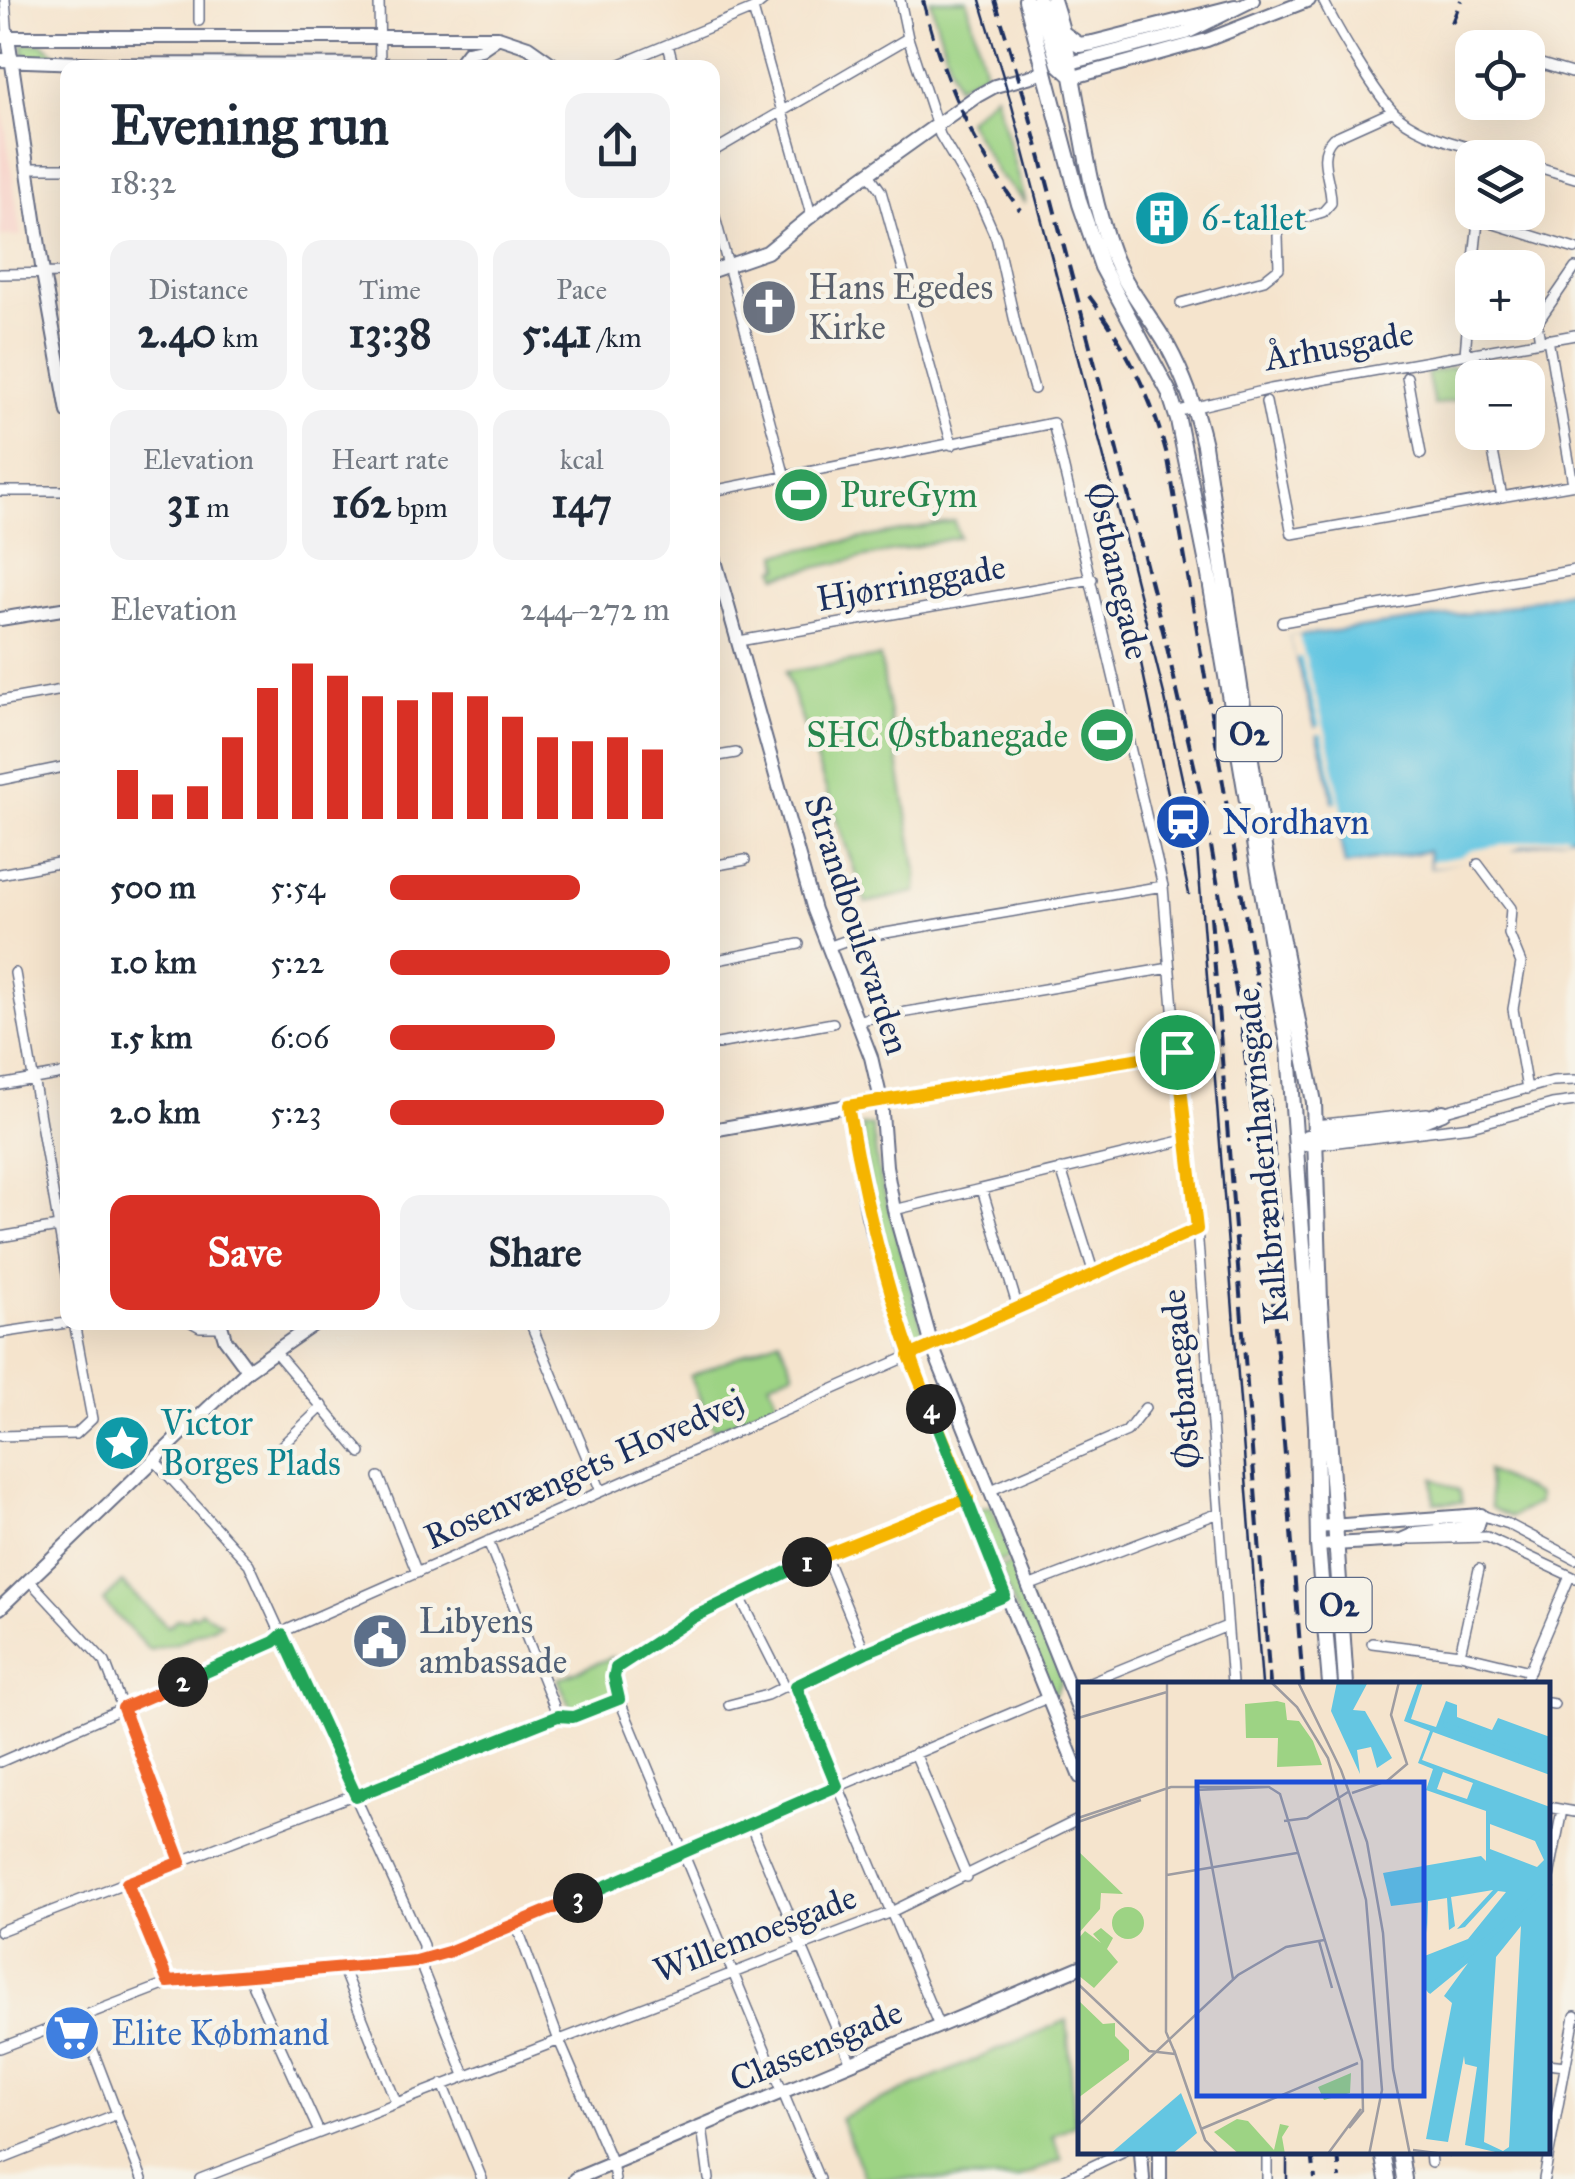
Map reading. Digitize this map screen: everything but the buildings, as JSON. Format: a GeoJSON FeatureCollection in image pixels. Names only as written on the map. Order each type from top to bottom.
{"type":"FeatureCollection","features":[{"type":"Feature","properties":{"kind":"main road","name":"Kalkbrænderihavnsgade"},"geometry":{"type":"LineString","coordinates":[[1026,0],[1062,69],[1111,251],[1189,387],[1204,445],[1266,860],[1316,1135],[1320,1302],[1346,1682]]}},
{"type":"Feature","properties":{"kind":"main road"},"geometry":{"type":"LineString","coordinates":[[1039,0],[1062,69]]}},
{"type":"Feature","properties":{"kind":"main road","name":"Kalkbrænderihavnsgade"},"geometry":{"type":"LineString","coordinates":[[1052,0],[1062,32],[1062,69],[1080,204],[1102,266],[1152,358],[1175,412],[1208,569],[1278,983],[1289,1052],[1330,1682]]}},
{"type":"Feature","properties":{"kind":"main road"},"geometry":{"type":"LineString","coordinates":[[1062,32],[1079,45],[1093,43],[1235,7]]}},
{"type":"Feature","properties":{"kind":"main road"},"geometry":{"type":"LineString","coordinates":[[1296,1147],[1316,1135],[1418,1122],[1443,1112]]}},
{"type":"Feature","properties":{"kind":"main road"},"geometry":{"type":"LineString","coordinates":[[1382,2154],[1386,2179]]}},
{"type":"Feature","properties":{"kind":"main road"},"geometry":{"type":"LineString","coordinates":[[1400,2154],[1404,2179]]}},
{"type":"Feature","properties":{"kind":"street"},"geometry":{"type":"LineString","coordinates":[[5,0],[5,61],[28,168],[60,366]]}},
{"type":"Feature","properties":{"kind":"street"},"geometry":{"type":"LineString","coordinates":[[199,0],[199,21]]}},
{"type":"Feature","properties":{"kind":"street"},"geometry":{"type":"LineString","coordinates":[[379,0],[380,60]]}},
{"type":"Feature","properties":{"kind":"street"},"geometry":{"type":"LineString","coordinates":[[631,60],[753,9],[764,0]]}},
{"type":"Feature","properties":{"kind":"street"},"geometry":{"type":"LineString","coordinates":[[900,0],[936,124],[996,238],[1034,390]]}},
{"type":"Feature","properties":{"kind":"street"},"geometry":{"type":"LineString","coordinates":[[720,270],[767,252],[812,218],[832,210],[869,174],[995,86],[1186,33],[1253,0]]}},
{"type":"Feature","properties":{"kind":"street"},"geometry":{"type":"LineString","coordinates":[[1062,69],[1207,40],[1308,0]]}},
{"type":"Feature","properties":{"kind":"street"},"geometry":{"type":"LineString","coordinates":[[1323,0],[1393,111],[1430,134],[1455,143]]}},
{"type":"Feature","properties":{"kind":"street"},"geometry":{"type":"LineString","coordinates":[[753,9],[812,218]]}},
{"type":"Feature","properties":{"kind":"street"},"geometry":{"type":"LineString","coordinates":[[4,37],[498,36],[528,47],[547,60]]}},
{"type":"Feature","properties":{"kind":"street"},"geometry":{"type":"LineString","coordinates":[[462,60],[468,52],[482,49],[498,36]]}},
{"type":"Feature","properties":{"kind":"street"},"geometry":{"type":"LineString","coordinates":[[720,147],[908,38]]}},
{"type":"Feature","properties":{"kind":"street"},"geometry":{"type":"LineString","coordinates":[[668,45],[672,60]]}},
{"type":"Feature","properties":{"kind":"street"},"geometry":{"type":"LineString","coordinates":[[5,61],[60,64]]}},
{"type":"Feature","properties":{"kind":"street"},"geometry":{"type":"LineString","coordinates":[[1545,65],[1575,74]]}},
{"type":"Feature","properties":{"kind":"street"},"geometry":{"type":"LineString","coordinates":[[1181,303],[1264,280],[1280,268],[1278,236],[1282,225],[1322,212],[1331,203],[1324,160],[1327,143],[1393,111]]}},
{"type":"Feature","properties":{"kind":"street"},"geometry":{"type":"LineString","coordinates":[[28,168],[60,168]]}},
{"type":"Feature","properties":{"kind":"street"},"geometry":{"type":"LineString","coordinates":[[1545,169],[1575,178]]}},
{"type":"Feature","properties":{"kind":"street"},"geometry":{"type":"LineString","coordinates":[[720,490],[952,445],[881,191],[869,174]]}},
{"type":"Feature","properties":{"kind":"street"},"geometry":{"type":"LineString","coordinates":[[1519,230],[1575,250]]}},
{"type":"Feature","properties":{"kind":"street"},"geometry":{"type":"LineString","coordinates":[[720,235],[785,478]]}},
{"type":"Feature","properties":{"kind":"street"},"geometry":{"type":"LineString","coordinates":[[1545,312],[1575,268]]}},
{"type":"Feature","properties":{"kind":"street"},"geometry":{"type":"LineString","coordinates":[[0,274],[60,273]]}},
{"type":"Feature","properties":{"kind":"street","name":"Århusgade"},"geometry":{"type":"LineString","coordinates":[[1545,340],[1575,334]]}},
{"type":"Feature","properties":{"kind":"street"},"geometry":{"type":"LineString","coordinates":[[1470,340],[1472,360]]}},
{"type":"Feature","properties":{"kind":"street"},"geometry":{"type":"LineString","coordinates":[[1266,402],[1292,534],[1574,484],[1571,443],[1544,340]]}},
{"type":"Feature","properties":{"kind":"street","name":"Århusgade"},"geometry":{"type":"LineString","coordinates":[[1175,412],[1271,389],[1544,340]]}},
{"type":"Feature","properties":{"kind":"street"},"geometry":{"type":"LineString","coordinates":[[1407,377],[1421,454]]}},
{"type":"Feature","properties":{"kind":"street","name":"Østbanegade"},"geometry":{"type":"LineString","coordinates":[[952,445],[1053,423],[1163,886],[1197,1229],[1232,1682]]}},
{"type":"Feature","properties":{"kind":"street"},"geometry":{"type":"LineString","coordinates":[[1493,450],[1502,497]]}},
{"type":"Feature","properties":{"kind":"street"},"geometry":{"type":"LineString","coordinates":[[0,490],[60,491]]}},
{"type":"Feature","properties":{"kind":"street"},"geometry":{"type":"LineString","coordinates":[[1282,622],[1575,570]]}},
{"type":"Feature","properties":{"kind":"street","name":"Strandboulevarden"},"geometry":{"type":"LineString","coordinates":[[720,577],[814,910],[859,1020],[881,1100],[894,1210],[932,1346],[1028,1586],[1078,1687]]}},
{"type":"Feature","properties":{"kind":"street","name":"Hjørringgade"},"geometry":{"type":"LineString","coordinates":[[739,641],[1092,579]]}},
{"type":"Feature","properties":{"kind":"street"},"geometry":{"type":"LineString","coordinates":[[0,619],[60,609]]}},
{"type":"Feature","properties":{"kind":"street"},"geometry":{"type":"LineString","coordinates":[[0,701],[60,690]]}},
{"type":"Feature","properties":{"kind":"street"},"geometry":{"type":"LineString","coordinates":[[720,756],[736,753]]}},
{"type":"Feature","properties":{"kind":"street"},"geometry":{"type":"LineString","coordinates":[[0,780],[60,768]]}},
{"type":"Feature","properties":{"kind":"street"},"geometry":{"type":"LineString","coordinates":[[720,865],[745,860]]}},
{"type":"Feature","properties":{"kind":"street"},"geometry":{"type":"LineString","coordinates":[[0,874],[60,863]]}},
{"type":"Feature","properties":{"kind":"street"},"geometry":{"type":"LineString","coordinates":[[1478,864],[1511,908],[1509,934],[1521,963],[1513,1009],[1528,1089]]}},
{"type":"Feature","properties":{"kind":"street"},"geometry":{"type":"LineString","coordinates":[[828,947],[1163,886]]}},
{"type":"Feature","properties":{"kind":"street"},"geometry":{"type":"LineString","coordinates":[[720,959],[799,944]]}},
{"type":"Feature","properties":{"kind":"street"},"geometry":{"type":"LineString","coordinates":[[859,1020],[1170,968]]}},
{"type":"Feature","properties":{"kind":"street"},"geometry":{"type":"LineString","coordinates":[[15,973],[60,1237]]}},
{"type":"Feature","properties":{"kind":"street"},"geometry":{"type":"LineString","coordinates":[[720,1043],[833,1023]]}},
{"type":"Feature","properties":{"kind":"street"},"geometry":{"type":"LineString","coordinates":[[720,1129],[1177,1052]]}},
{"type":"Feature","properties":{"kind":"street"},"geometry":{"type":"LineString","coordinates":[[0,1084],[60,1073]]}},
{"type":"Feature","properties":{"kind":"street"},"geometry":{"type":"LineString","coordinates":[[1443,1112],[1553,1081],[1575,1080]]}},
{"type":"Feature","properties":{"kind":"street"},"geometry":{"type":"LineString","coordinates":[[1316,1135],[1471,1126],[1575,1100]]}},
{"type":"Feature","properties":{"kind":"street"},"geometry":{"type":"LineString","coordinates":[[848,1106],[868,1216],[909,1356],[1078,1772]]}},
{"type":"Feature","properties":{"kind":"street"},"geometry":{"type":"LineString","coordinates":[[894,1210],[1189,1139]]}},
{"type":"Feature","properties":{"kind":"street"},"geometry":{"type":"LineString","coordinates":[[1062,1170],[1094,1274]]}},
{"type":"Feature","properties":{"kind":"street"},"geometry":{"type":"LineString","coordinates":[[982,1188],[1018,1308]]}},
{"type":"Feature","properties":{"kind":"street"},"geometry":{"type":"LineString","coordinates":[[0,1237],[58,1227]]}},
{"type":"Feature","properties":{"kind":"street","name":"Rosenvængets Hovedvej"},"geometry":{"type":"LineString","coordinates":[[0,1762],[274,1642],[289,1629],[1197,1229]]}},
{"type":"Feature","properties":{"kind":"street"},"geometry":{"type":"LineString","coordinates":[[0,1333],[60,1324]]}},
{"type":"Feature","properties":{"kind":"street"},"geometry":{"type":"LineString","coordinates":[[0,1436],[76,1434],[92,1420],[75,1330]]}},
{"type":"Feature","properties":{"kind":"street"},"geometry":{"type":"LineString","coordinates":[[223,1330],[248,1370]]}},
{"type":"Feature","properties":{"kind":"street"},"geometry":{"type":"LineString","coordinates":[[0,1608],[248,1370],[277,1354],[286,1341],[304,1330]]}},
{"type":"Feature","properties":{"kind":"street"},"geometry":{"type":"LineString","coordinates":[[533,1330],[601,1491]]}},
{"type":"Feature","properties":{"kind":"street"},"geometry":{"type":"LineString","coordinates":[[277,1354],[361,1453]]}},
{"type":"Feature","properties":{"kind":"street"},"geometry":{"type":"LineString","coordinates":[[273,1454],[324,1406]]}},
{"type":"Feature","properties":{"kind":"street"},"geometry":{"type":"LineString","coordinates":[[989,1492],[1127,1431],[1145,1408]]}},
{"type":"Feature","properties":{"kind":"street"},"geometry":{"type":"LineString","coordinates":[[155,1461],[249,1564],[423,1945],[423,1971],[465,2075]]}},
{"type":"Feature","properties":{"kind":"street"},"geometry":{"type":"LineString","coordinates":[[379,1477],[417,1573]]}},
{"type":"Feature","properties":{"kind":"street"},"geometry":{"type":"LineString","coordinates":[[819,2179],[619,1699],[614,1677],[616,1668],[694,1617],[826,1554],[968,1498]]}},
{"type":"Feature","properties":{"kind":"street"},"geometry":{"type":"LineString","coordinates":[[1028,1586],[1219,1513]]}},
{"type":"Feature","properties":{"kind":"street"},"geometry":{"type":"LineString","coordinates":[[1318,1545],[1401,1540],[1417,1533],[1471,1523],[1498,1541],[1573,1577],[1525,1682]]}},
{"type":"Feature","properties":{"kind":"street"},"geometry":{"type":"LineString","coordinates":[[1317,1527],[1508,1524],[1575,1559]]}},
{"type":"Feature","properties":{"kind":"street"},"geometry":{"type":"LineString","coordinates":[[488,1541],[558,1716]]}},
{"type":"Feature","properties":{"kind":"street"},"geometry":{"type":"LineString","coordinates":[[826,1554],[866,1652]]}},
{"type":"Feature","properties":{"kind":"street"},"geometry":{"type":"LineString","coordinates":[[1460,1654],[1480,1569]]}},
{"type":"Feature","properties":{"kind":"street"},"geometry":{"type":"LineString","coordinates":[[29,1580],[105,1662],[181,1862]]}},
{"type":"Feature","properties":{"kind":"street"},"geometry":{"type":"LineString","coordinates":[[740,1595],[791,1686],[939,2026]]}},
{"type":"Feature","properties":{"kind":"street"},"geometry":{"type":"LineString","coordinates":[[729,1705],[791,1686],[1005,1596]]}},
{"type":"Feature","properties":{"kind":"street"},"geometry":{"type":"LineString","coordinates":[[1090,1682],[1228,1626]]}},
{"type":"Feature","properties":{"kind":"street"},"geometry":{"type":"LineString","coordinates":[[1372,1644],[1460,1654],[1530,1671]]}},
{"type":"Feature","properties":{"kind":"street"},"geometry":{"type":"LineString","coordinates":[[0,2048],[168,1982],[416,1961],[422,1956],[448,1952],[1048,1698]]}},
{"type":"Feature","properties":{"kind":"street"},"geometry":{"type":"LineString","coordinates":[[0,1931],[558,1716],[573,1717],[619,1699]]}},
{"type":"Feature","properties":{"kind":"street"},"geometry":{"type":"LineString","coordinates":[[914,1754],[967,1877]]}},
{"type":"Feature","properties":{"kind":"street"},"geometry":{"type":"LineString","coordinates":[[1550,1807],[1575,1812]]}},
{"type":"Feature","properties":{"kind":"street"},"geometry":{"type":"LineString","coordinates":[[1550,1872],[1562,1810]]}},
{"type":"Feature","properties":{"kind":"street","name":"Willemoesgade"},"geometry":{"type":"LineString","coordinates":[[200,2179],[890,1912],[1078,1821]]}},
{"type":"Feature","properties":{"kind":"street"},"geometry":{"type":"LineString","coordinates":[[750,1824],[851,2063]]}},
{"type":"Feature","properties":{"kind":"street"},"geometry":{"type":"LineString","coordinates":[[127,1883],[168,1982]]}},
{"type":"Feature","properties":{"kind":"street"},"geometry":{"type":"LineString","coordinates":[[516,1924],[615,2179]]}},
{"type":"Feature","properties":{"kind":"street"},"geometry":{"type":"LineString","coordinates":[[342,1966],[396,2102]]}},
{"type":"Feature","properties":{"kind":"street","name":"Classensgade"},"geometry":{"type":"LineString","coordinates":[[574,2179],[1078,1969]]}},
{"type":"Feature","properties":{"kind":"street"},"geometry":{"type":"LineString","coordinates":[[247,1973],[319,2132]]}},
{"type":"Feature","properties":{"kind":"street"},"geometry":{"type":"LineString","coordinates":[[1550,2148],[1575,2016]]}},
{"type":"Feature","properties":{"kind":"street"},"geometry":{"type":"LineString","coordinates":[[80,2017],[142,2179]]}},
{"type":"Feature","properties":{"kind":"street"},"geometry":{"type":"LineString","coordinates":[[1550,2064],[1566,2066]]}},
{"type":"Feature","properties":{"kind":"street"},"geometry":{"type":"LineString","coordinates":[[443,2084],[482,2179]]}},
{"type":"Feature","properties":{"kind":"street"},"geometry":{"type":"LineString","coordinates":[[0,2160],[117,2114]]}},
{"type":"Feature","properties":{"kind":"street"},"geometry":{"type":"LineString","coordinates":[[702,2126],[709,2179]]}},
{"type":"Feature","properties":{"kind":"street"},"geometry":{"type":"LineString","coordinates":[[1065,2179],[1118,2154]]}},
{"type":"Feature","properties":{"kind":"street"},"geometry":{"type":"LineString","coordinates":[[1141,2154],[1143,2179]]}},
{"type":"Feature","properties":{"kind":"street"},"geometry":{"type":"LineString","coordinates":[[1544,2179],[1549,2154]]}},
{"type":"Feature","properties":{"kind":"shaded area"},"geometry":{"type":"Polygon","coordinates":[[[0,89],[21,236],[0,236],[0,89]]]}},
{"type":"Feature","properties":{"kind":"green space"},"geometry":{"type":"Polygon","coordinates":[[[930,0],[967,0],[985,72],[956,86],[930,0]]]}},
{"type":"Feature","properties":{"kind":"green space"},"geometry":{"type":"Polygon","coordinates":[[[42,43],[58,56],[241,59],[25,58],[22,44],[42,43]]]}},
{"type":"Feature","properties":{"kind":"green space"},"geometry":{"type":"Polygon","coordinates":[[[995,94],[1025,203],[997,173],[967,120],[995,94]]]}},
{"type":"Feature","properties":{"kind":"green space"},"geometry":{"type":"Polygon","coordinates":[[[1454,367],[1455,400],[1434,405],[1427,373],[1454,367]]]}},
{"type":"Feature","properties":{"kind":"green space"},"geometry":{"type":"Polygon","coordinates":[[[954,521],[959,537],[777,576],[778,554],[954,521]]]}},
{"type":"Feature","properties":{"kind":"green space"},"geometry":{"type":"Polygon","coordinates":[[[880,657],[917,872],[916,892],[866,903],[785,672],[880,657]]]}},
{"type":"Feature","properties":{"kind":"green space"},"geometry":{"type":"Polygon","coordinates":[[[872,1125],[878,1169],[926,1341],[911,1344],[872,1202],[861,1126],[872,1125]]]}},
{"type":"Feature","properties":{"kind":"green space"},"geometry":{"type":"Polygon","coordinates":[[[779,1339],[794,1372],[769,1382],[778,1403],[714,1430],[690,1376],[779,1339]]]}},
{"type":"Feature","properties":{"kind":"green space"},"geometry":{"type":"Polygon","coordinates":[[[1487,1471],[1538,1495],[1538,1503],[1511,1517],[1491,1508],[1487,1471]]]}},
{"type":"Feature","properties":{"kind":"green space"},"geometry":{"type":"Polygon","coordinates":[[[1433,1478],[1459,1491],[1462,1502],[1434,1503],[1433,1478]]]}},
{"type":"Feature","properties":{"kind":"green space"},"geometry":{"type":"Polygon","coordinates":[[[991,1506],[1012,1557],[996,1563],[976,1510],[991,1506]]]}},
{"type":"Feature","properties":{"kind":"green space"},"geometry":{"type":"Polygon","coordinates":[[[1014,1562],[1062,1679],[1051,1696],[999,1568],[1014,1562]]]}},
{"type":"Feature","properties":{"kind":"green space"},"geometry":{"type":"Polygon","coordinates":[[[122,1583],[168,1627],[177,1619],[196,1616],[201,1611],[221,1623],[177,1643],[149,1650],[103,1601],[122,1583]]]}},
{"type":"Feature","properties":{"kind":"green space"},"geometry":{"type":"Polygon","coordinates":[[[612,1657],[610,1676],[615,1694],[572,1711],[558,1679],[612,1657]]]}},
{"type":"Feature","properties":{"kind":"green space"},"geometry":{"type":"Polygon","coordinates":[[[1067,2020],[1075,2124],[1052,2136],[1062,2159],[1017,2179],[865,2179],[840,2118],[1067,2020]]]}},
{"type":"Feature","properties":{"kind":"water"},"geometry":{"type":"Polygon","coordinates":[[[1575,589],[1575,835],[1431,868],[1428,851],[1345,865],[1325,761],[1290,637],[1493,610],[1575,589]]]}},
{"type":"Feature","properties":{"kind":"pier"},"geometry":{"type":"Polygon","coordinates":[[[1299,635],[1329,743],[1346,828],[1334,830],[1330,804],[1338,803],[1325,743],[1322,733],[1315,734],[1313,728],[1320,726],[1301,657],[1295,658],[1289,636],[1299,635]]]}},
{"type":"Feature","properties":{"kind":"pier"},"geometry":{"type":"Polygon","coordinates":[[[1566,834],[1569,837],[1523,845],[1503,855],[1431,868],[1431,861],[1472,850],[1566,834]]]}},
{"type":"Feature","properties":{"kind":"tram line"},"geometry":{"type":"LineString","coordinates":[[980,0],[1012,106],[1128,550],[1197,848],[1262,1682]]}},
{"type":"Feature","properties":{"kind":"tram line"},"geometry":{"type":"LineString","coordinates":[[1134,629],[1189,894]]}},
{"type":"Feature","properties":{"kind":"tram line"},"geometry":{"type":"LineString","coordinates":[[1287,2154],[1287,2179]]}},
{"type":"Feature","properties":{"kind":"railway"},"geometry":{"type":"LineString","coordinates":[[923,0],[961,110],[1020,210]]}},
{"type":"Feature","properties":{"kind":"railway"},"geometry":{"type":"LineString","coordinates":[[995,0],[1100,384],[1206,817],[1240,1014],[1268,1239],[1303,1682]]}},
{"type":"Feature","properties":{"kind":"railway"},"geometry":{"type":"LineString","coordinates":[[1452,23],[1461,0]]}},
{"type":"Feature","properties":{"kind":"railway"},"geometry":{"type":"LineString","coordinates":[[1089,296],[1137,374],[1168,459],[1262,1013],[1281,1235]]}},
{"type":"Feature","properties":{"kind":"railway"},"geometry":{"type":"LineString","coordinates":[[1211,916],[1270,1682]]}},
{"type":"Feature","properties":{"kind":"railway"},"geometry":{"type":"LineString","coordinates":[[1312,2154],[1315,2179]]}},
{"type":"Feature","properties":{"kind":"railway"},"geometry":{"type":"LineString","coordinates":[[1338,2154],[1340,2179]]}},
{"type":"Feature","properties":{"kind":"place","name":"6-tallet"},"geometry":{"type":"Point","coordinates":[1162,218]}},
{"type":"Feature","properties":{"kind":"place","name":"Hans Egedes Kirke"},"geometry":{"type":"Point","coordinates":[769,307]}},
{"type":"Feature","properties":{"kind":"place","name":"PureGym"},"geometry":{"type":"Point","coordinates":[801,495]}},
{"type":"Feature","properties":{"kind":"place","name":"SHC Østbanegade"},"geometry":{"type":"Point","coordinates":[1107,735]}},
{"type":"Feature","properties":{"kind":"place","name":"Nordhavn"},"geometry":{"type":"Point","coordinates":[1183,822]}},
{"type":"Feature","properties":{"kind":"place","name":"Victor Borges Plads"},"geometry":{"type":"Point","coordinates":[122,1443]}},
{"type":"Feature","properties":{"kind":"place","name":"Libyens ambassade"},"geometry":{"type":"Point","coordinates":[380,1641]}},
{"type":"Feature","properties":{"kind":"place","name":"Elite Købmand"},"geometry":{"type":"Point","coordinates":[72,2033]}},
{"type":"Feature","properties":{"kind":"route"},"geometry":{"type":"LineString","coordinates":[[1177,1052],[848,1106],[868,1216],[909,1356],[967,1496],[1005,1596],[866,1652],[796,1686],[837,1786],[448,1952],[422,1956],[416,1961],[168,1982],[127,1883],[181,1862],[123,1708],[274,1642],[282,1635],[356,1796],[558,1716],[573,1717],[619,1699],[616,1668],[694,1617],[795,1567],[968,1498],[909,1356],[1197,1229],[1177,1052]]}}]}
